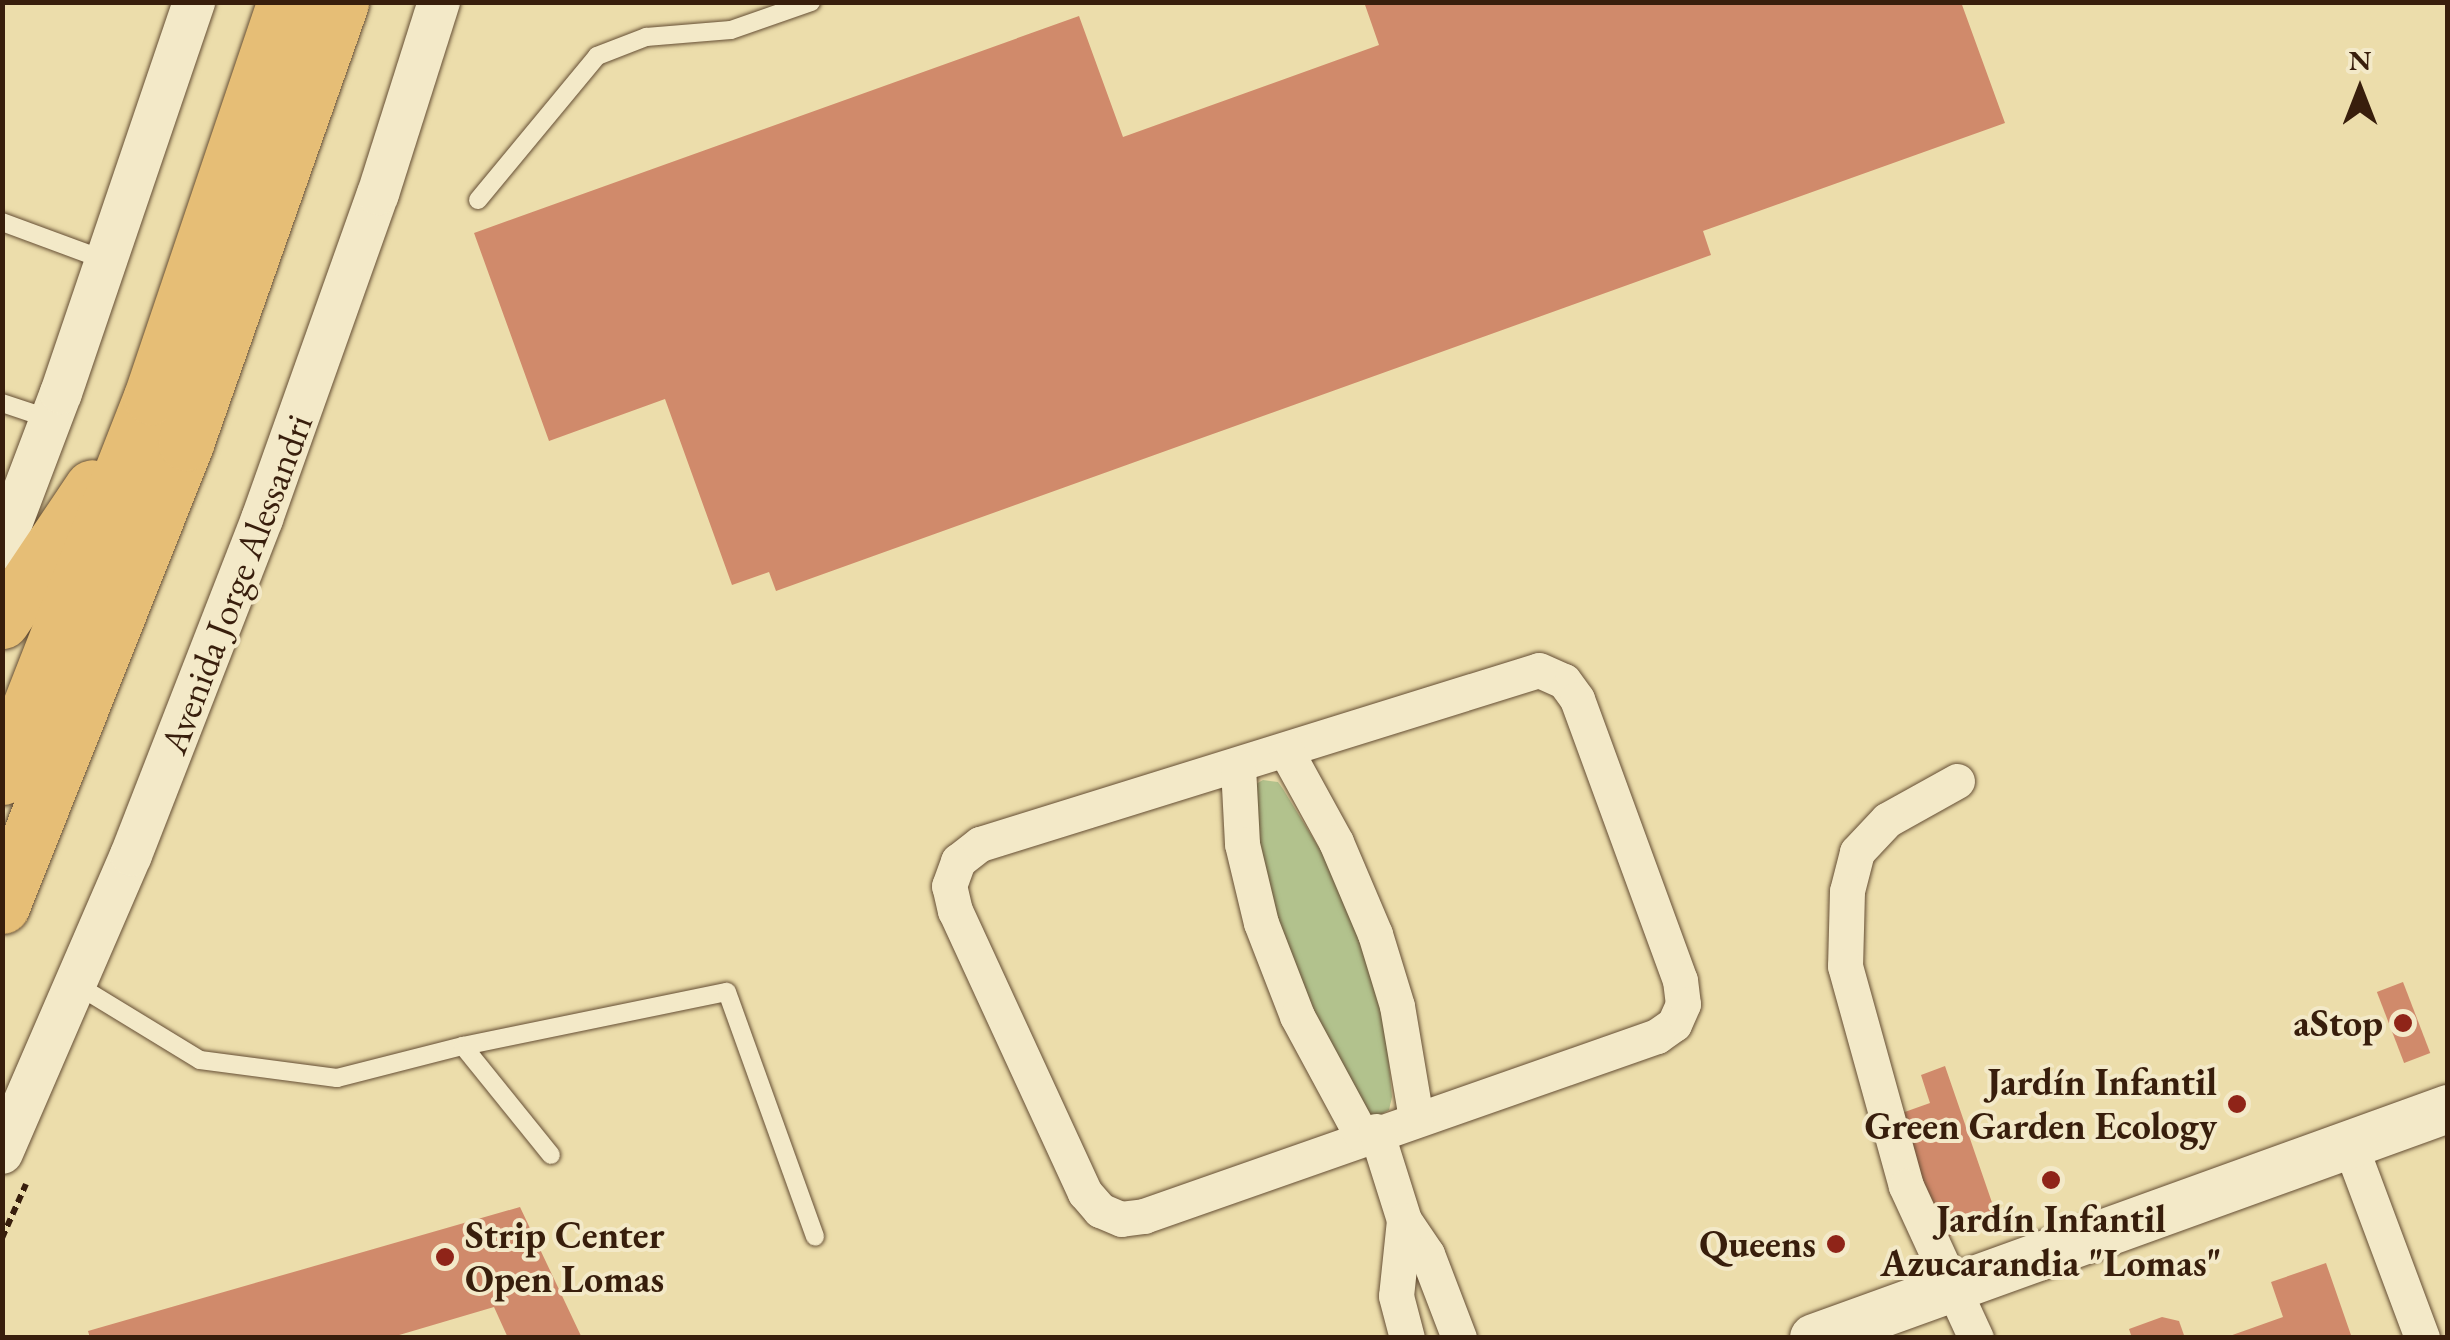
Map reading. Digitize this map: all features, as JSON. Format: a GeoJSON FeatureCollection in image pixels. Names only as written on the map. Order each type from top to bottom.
{"type":"FeatureCollection","features":[{"type":"Feature","properties":{"kind":"highway"},"geometry":{"type":"LineString","coordinates":[[242,2],[247,120]]}},
{"type":"Feature","properties":{"kind":"highway"},"geometry":{"type":"LineString","coordinates":[[2,777],[150,396],[284,2]]}},
{"type":"Feature","properties":{"kind":"highway"},"geometry":{"type":"LineString","coordinates":[[2,906],[186,443],[341,2]]}},
{"type":"Feature","properties":{"kind":"highway"},"geometry":{"type":"LineString","coordinates":[[2,621],[150,396]]}},
{"type":"Feature","properties":{"kind":"main road"},"geometry":{"type":"LineString","coordinates":[[1814,1338],[2448,1109]]}},
{"type":"Feature","properties":{"kind":"street"},"geometry":{"type":"LineString","coordinates":[[2,548],[51,419],[194,2]]}},
{"type":"Feature","properties":{"kind":"street","name":"Avenida Jorge Alessandri"},"geometry":{"type":"LineString","coordinates":[[2,1153],[77,985],[262,519],[378,194],[439,2]]}},
{"type":"Feature","properties":{"kind":"street"},"geometry":{"type":"LineString","coordinates":[[1524,672],[1554,674],[1577,699],[1680,980],[1683,992],[1679,1015],[1657,1036],[1369,1133],[1144,1216],[1110,1216],[1085,1193],[950,899],[949,886],[958,861],[980,844],[1286,751],[1524,672]]}},
{"type":"Feature","properties":{"kind":"street"},"geometry":{"type":"LineString","coordinates":[[1286,751],[1336,842],[1376,934],[1397,1006],[1416,1118]]}},
{"type":"Feature","properties":{"kind":"street"},"geometry":{"type":"LineString","coordinates":[[1238,766],[1242,844],[1260,923],[1296,1016],[1369,1133],[1404,1220],[1432,1264],[1460,1338]]}},
{"type":"Feature","properties":{"kind":"street"},"geometry":{"type":"LineString","coordinates":[[1958,781],[1887,820],[1857,852],[1846,891],[1846,966],[1906,1186],[1933,1250],[1956,1286],[1976,1338]]}},
{"type":"Feature","properties":{"kind":"street"},"geometry":{"type":"LineString","coordinates":[[2350,1145],[2422,1338]]}},
{"type":"Feature","properties":{"kind":"street"},"geometry":{"type":"LineString","coordinates":[[1404,1220],[1396,1296],[1408,1338]]}},
{"type":"Feature","properties":{"kind":"lane"},"geometry":{"type":"LineString","coordinates":[[478,200],[597,56],[646,37],[732,30],[810,2]]}},
{"type":"Feature","properties":{"kind":"lane"},"geometry":{"type":"LineString","coordinates":[[2,222],[106,260]]}},
{"type":"Feature","properties":{"kind":"lane"},"geometry":{"type":"LineString","coordinates":[[2,403],[51,419]]}},
{"type":"Feature","properties":{"kind":"lane"},"geometry":{"type":"LineString","coordinates":[[77,985],[200,1060],[337,1078],[464,1046],[727,992],[815,1237]]}},
{"type":"Feature","properties":{"kind":"lane"},"geometry":{"type":"LineString","coordinates":[[464,1046],[551,1156]]}},
{"type":"Feature","properties":{"kind":"green space"},"geometry":{"type":"Polygon","coordinates":[[[1263,780],[1278,782],[1327,861],[1364,946],[1385,1021],[1392,1097],[1389,1110],[1372,1119],[1320,1032],[1260,885],[1256,784],[1263,780]]]}},
{"type":"Feature","properties":{"kind":"building"},"geometry":{"type":"Polygon","coordinates":[[[1364,2],[1961,2],[2005,123],[1703,231],[1711,255],[776,591],[769,572],[732,585],[665,399],[549,441],[474,233],[1079,16],[1123,137],[1379,45],[1364,2]]]}},
{"type":"Feature","properties":{"kind":"building","name":"aStop"},"geometry":{"type":"Polygon","coordinates":[[[2403,982],[2430,1053],[2404,1063],[2377,992],[2403,982]]]}},
{"type":"Feature","properties":{"kind":"building"},"geometry":{"type":"Polygon","coordinates":[[[1945,1066],[1998,1220],[1942,1239],[1899,1114],[1930,1103],[1921,1075],[1945,1066]]]}},
{"type":"Feature","properties":{"kind":"building","name":"Strip Center Open Lomas"},"geometry":{"type":"Polygon","coordinates":[[[520,1207],[582,1338],[508,1338],[494,1307],[389,1338],[90,1338],[88,1331],[520,1207]]]}},
{"type":"Feature","properties":{"kind":"building"},"geometry":{"type":"Polygon","coordinates":[[[2326,1263],[2352,1338],[2224,1338],[2283,1317],[2271,1282],[2326,1263]]]}},
{"type":"Feature","properties":{"kind":"building"},"geometry":{"type":"Polygon","coordinates":[[[2162,1317],[2179,1321],[2185,1338],[2132,1338],[2129,1329],[2162,1317]]]}},
{"type":"Feature","properties":{"kind":"place","name":"aStop"},"geometry":{"type":"Point","coordinates":[2403,1023]}},
{"type":"Feature","properties":{"kind":"place","name":"Jardín Infantil Green Garden Ecology"},"geometry":{"type":"Point","coordinates":[2237,1104]}},
{"type":"Feature","properties":{"kind":"place","name":"Jardín Infantil Azucarandia \"Lomas\""},"geometry":{"type":"Point","coordinates":[2051,1180]}},
{"type":"Feature","properties":{"kind":"place","name":"Queens"},"geometry":{"type":"Point","coordinates":[1836,1244]}},
{"type":"Feature","properties":{"kind":"place","name":"Strip Center Open Lomas"},"geometry":{"type":"Point","coordinates":[445,1257]}}]}
